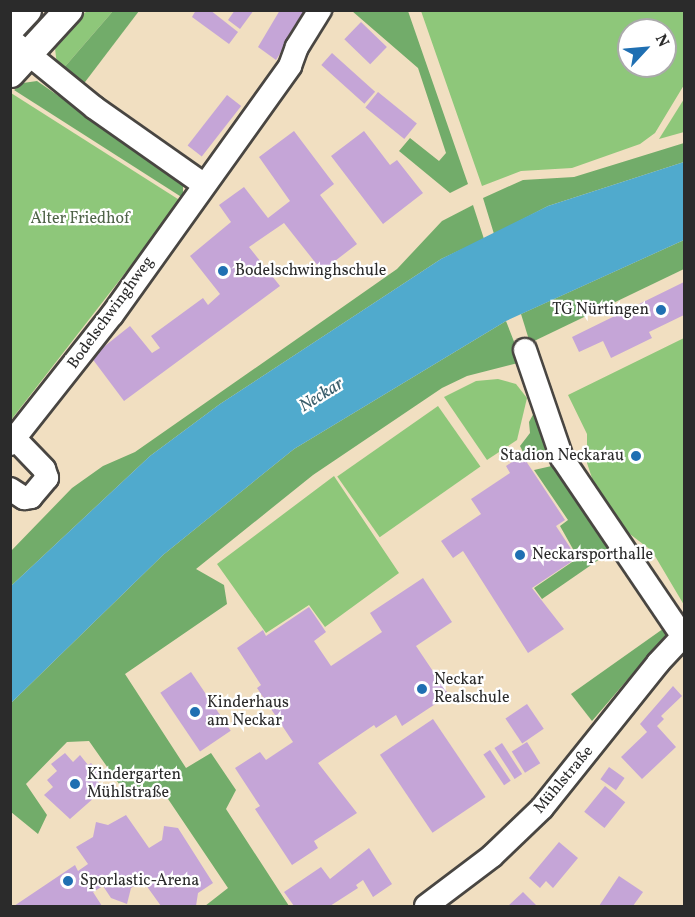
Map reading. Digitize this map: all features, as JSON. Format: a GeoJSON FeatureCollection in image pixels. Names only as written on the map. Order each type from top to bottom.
{"type":"FeatureCollection","features":[{"type":"Feature","properties":{"kind":"main road"},"geometry":{"type":"LineString","coordinates":[[10,28],[27,10]]}},
{"type":"Feature","properties":{"kind":"main road"},"geometry":{"type":"LineString","coordinates":[[16,55],[68,10]]}},
{"type":"Feature","properties":{"kind":"street","name":"Bodelschwinghweg"},"geometry":{"type":"LineString","coordinates":[[10,489],[24,498],[31,497],[47,478],[44,469],[13,442],[112,315],[202,184],[290,66],[297,48],[320,10]]}},
{"type":"Feature","properties":{"kind":"street"},"geometry":{"type":"LineString","coordinates":[[16,55],[202,184]]}},
{"type":"Feature","properties":{"kind":"street"},"geometry":{"type":"LineString","coordinates":[[525,350],[562,458],[684,636]]}},
{"type":"Feature","properties":{"kind":"street","name":"Mühlstraße"},"geometry":{"type":"LineString","coordinates":[[426,906],[492,856],[542,808],[684,636]]}},
{"type":"Feature","properties":{"kind":"green space"},"geometry":{"type":"Polygon","coordinates":[[[87,11],[113,11],[62,70],[57,66],[55,48],[63,32],[87,11]]]}},
{"type":"Feature","properties":{"kind":"green space"},"geometry":{"type":"Polygon","coordinates":[[[113,11],[139,11],[82,86],[62,70],[113,11]]]}},
{"type":"Feature","properties":{"kind":"green space"},"geometry":{"type":"Polygon","coordinates":[[[352,11],[408,11],[468,184],[450,193],[399,151],[410,138],[439,161],[446,153],[418,68],[352,11]]]}},
{"type":"Feature","properties":{"kind":"green space"},"geometry":{"type":"Polygon","coordinates":[[[421,11],[684,11],[684,85],[655,133],[640,144],[572,168],[521,171],[482,186],[421,11]]]}},
{"type":"Feature","properties":{"kind":"green space"},"geometry":{"type":"Polygon","coordinates":[[[37,81],[183,182],[183,198],[14,90],[23,83],[37,81]]]}},
{"type":"Feature","properties":{"kind":"green space","name":"Alter Friedhof"},"geometry":{"type":"Polygon","coordinates":[[[10,94],[181,201],[11,420],[10,94]]]}},
{"type":"Feature","properties":{"kind":"green space"},"geometry":{"type":"Polygon","coordinates":[[[684,99],[684,132],[659,139],[684,99]]]}},
{"type":"Feature","properties":{"kind":"green space"},"geometry":{"type":"Polygon","coordinates":[[[684,143],[684,162],[548,206],[494,234],[483,198],[523,180],[574,177],[684,143]]]}},
{"type":"Feature","properties":{"kind":"green space"},"geometry":{"type":"Polygon","coordinates":[[[473,205],[484,239],[441,259],[220,404],[150,456],[11,586],[10,552],[72,488],[103,466],[135,452],[397,269],[442,221],[473,205]]]}},
{"type":"Feature","properties":{"kind":"green space"},"geometry":{"type":"Polygon","coordinates":[[[684,240],[684,269],[530,343],[521,314],[684,240]]]}},
{"type":"Feature","properties":{"kind":"green space"},"geometry":{"type":"Polygon","coordinates":[[[506,321],[522,362],[467,376],[442,388],[313,475],[196,569],[224,585],[227,604],[125,674],[186,768],[211,753],[236,790],[226,809],[289,906],[205,906],[228,888],[164,793],[129,798],[89,741],[67,742],[26,784],[47,815],[38,834],[11,812],[11,703],[163,555],[294,449],[506,321]]]}},
{"type":"Feature","properties":{"kind":"green space","name":"Stadion Neckarau"},"geometry":{"type":"Polygon","coordinates":[[[684,338],[684,605],[652,551],[622,528],[595,487],[587,463],[587,434],[568,395],[684,338]]]}},
{"type":"Feature","properties":{"kind":"green space"},"geometry":{"type":"Polygon","coordinates":[[[498,379],[516,384],[527,398],[517,440],[487,460],[444,397],[476,381],[498,379]]]}},
{"type":"Feature","properties":{"kind":"green space"},"geometry":{"type":"Polygon","coordinates":[[[438,406],[480,467],[380,537],[337,477],[438,406]]]}},
{"type":"Feature","properties":{"kind":"green space"},"geometry":{"type":"Polygon","coordinates":[[[535,411],[550,452],[539,461],[524,454],[520,446],[530,433],[529,422],[535,411]]]}},
{"type":"Feature","properties":{"kind":"green space"},"geometry":{"type":"Polygon","coordinates":[[[556,465],[610,552],[542,599],[534,588],[578,558],[560,526],[568,520],[534,470],[556,465]]]}},
{"type":"Feature","properties":{"kind":"green space"},"geometry":{"type":"Polygon","coordinates":[[[334,476],[399,573],[325,627],[309,605],[266,633],[217,564],[334,476]]]}},
{"type":"Feature","properties":{"kind":"green space"},"geometry":{"type":"Polygon","coordinates":[[[667,626],[670,630],[592,721],[571,694],[667,626]]]}},
{"type":"Feature","properties":{"kind":"water","name":"Neckar"},"geometry":{"type":"Polygon","coordinates":[[[684,162],[684,240],[506,321],[294,449],[163,555],[11,703],[11,586],[150,456],[220,404],[441,259],[548,206],[684,162]]]}},
{"type":"Feature","properties":{"kind":"building"},"geometry":{"type":"Polygon","coordinates":[[[196,10],[210,10],[238,32],[229,44],[192,17],[196,10]]]}},
{"type":"Feature","properties":{"kind":"building"},"geometry":{"type":"Polygon","coordinates":[[[235,10],[254,10],[240,29],[228,20],[235,10]]]}},
{"type":"Feature","properties":{"kind":"building"},"geometry":{"type":"Polygon","coordinates":[[[280,10],[307,10],[276,60],[258,47],[280,10]]]}},
{"type":"Feature","properties":{"kind":"building"},"geometry":{"type":"Polygon","coordinates":[[[361,22],[387,47],[370,64],[344,39],[361,22]]]}},
{"type":"Feature","properties":{"kind":"building"},"geometry":{"type":"Polygon","coordinates":[[[332,53],[375,92],[364,104],[321,65],[332,53]]]}},
{"type":"Feature","properties":{"kind":"building"},"geometry":{"type":"Polygon","coordinates":[[[378,92],[417,123],[404,139],[365,108],[378,92]]]}},
{"type":"Feature","properties":{"kind":"building"},"geometry":{"type":"Polygon","coordinates":[[[227,95],[241,106],[202,157],[188,145],[227,95]]]}},
{"type":"Feature","properties":{"kind":"building"},"geometry":{"type":"Polygon","coordinates":[[[294,131],[334,184],[320,195],[357,244],[322,271],[284,223],[249,247],[280,286],[124,401],[91,357],[130,326],[152,353],[160,348],[151,336],[203,298],[208,305],[220,294],[190,256],[231,222],[219,205],[244,187],[268,218],[290,201],[259,157],[294,131]]]}},
{"type":"Feature","properties":{"kind":"building"},"geometry":{"type":"Polygon","coordinates":[[[364,131],[390,165],[397,160],[423,193],[383,224],[331,156],[364,131]]]}},
{"type":"Feature","properties":{"kind":"building"},"geometry":{"type":"Polygon","coordinates":[[[684,282],[684,315],[649,332],[652,338],[611,358],[603,341],[579,352],[572,337],[684,282]]]}},
{"type":"Feature","properties":{"kind":"building","name":"Neckarsporthalle"},"geometry":{"type":"Polygon","coordinates":[[[522,455],[565,520],[556,526],[577,558],[532,588],[564,629],[528,653],[463,551],[453,558],[441,541],[481,514],[471,499],[510,473],[506,466],[522,455]]]}},
{"type":"Feature","properties":{"kind":"building"},"geometry":{"type":"Polygon","coordinates":[[[423,578],[452,622],[416,646],[449,695],[402,726],[396,715],[376,728],[374,725],[318,763],[357,813],[314,841],[318,848],[292,865],[255,809],[260,806],[235,768],[260,752],[266,760],[293,742],[257,688],[261,685],[237,648],[263,630],[266,636],[309,607],[326,632],[314,641],[331,666],[382,632],[370,613],[423,578]]]}},
{"type":"Feature","properties":{"kind":"building","name":"Kinderhaus am Neckar"},"geometry":{"type":"Polygon","coordinates":[[[191,672],[231,731],[200,752],[160,693],[191,672]]]}},
{"type":"Feature","properties":{"kind":"building"},"geometry":{"type":"Polygon","coordinates":[[[673,686],[682,696],[661,716],[664,719],[657,726],[676,747],[642,779],[621,757],[647,732],[640,724],[673,686]]]}},
{"type":"Feature","properties":{"kind":"building"},"geometry":{"type":"Polygon","coordinates":[[[527,704],[544,729],[522,743],[505,719],[527,704]]]}},
{"type":"Feature","properties":{"kind":"building"},"geometry":{"type":"Polygon","coordinates":[[[433,719],[486,797],[433,833],[380,755],[433,719]]]}},
{"type":"Feature","properties":{"kind":"building"},"geometry":{"type":"Polygon","coordinates":[[[527,742],[540,763],[525,773],[512,752],[527,742]]]}},
{"type":"Feature","properties":{"kind":"building"},"geometry":{"type":"Polygon","coordinates":[[[502,743],[522,774],[515,779],[494,748],[502,743]]]}},
{"type":"Feature","properties":{"kind":"building"},"geometry":{"type":"Polygon","coordinates":[[[490,750],[511,781],[504,785],[483,754],[490,750]]]}},
{"type":"Feature","properties":{"kind":"building","name":"Kindergarten Mühlstraße"},"geometry":{"type":"Polygon","coordinates":[[[65,753],[73,762],[80,755],[88,765],[91,763],[100,773],[95,778],[104,789],[70,819],[44,795],[53,787],[47,780],[57,771],[51,764],[65,753]]]}},
{"type":"Feature","properties":{"kind":"building"},"geometry":{"type":"Polygon","coordinates":[[[609,767],[625,778],[616,790],[600,779],[609,767]]]}},
{"type":"Feature","properties":{"kind":"building"},"geometry":{"type":"Polygon","coordinates":[[[605,786],[625,802],[604,828],[584,812],[605,786]]]}},
{"type":"Feature","properties":{"kind":"building"},"geometry":{"type":"Polygon","coordinates":[[[126,815],[149,848],[162,840],[164,826],[178,828],[213,883],[198,893],[196,906],[161,906],[143,881],[131,888],[127,904],[111,898],[103,886],[93,892],[102,906],[14,906],[75,865],[78,871],[88,864],[76,847],[93,837],[96,822],[108,825],[126,815]]]}},
{"type":"Feature","properties":{"kind":"building"},"geometry":{"type":"Polygon","coordinates":[[[559,842],[578,858],[553,888],[546,881],[540,888],[529,878],[559,842]]]}},
{"type":"Feature","properties":{"kind":"building"},"geometry":{"type":"Polygon","coordinates":[[[369,848],[392,884],[373,897],[363,880],[356,885],[358,888],[330,906],[294,906],[284,892],[321,867],[330,879],[369,848]]]}},
{"type":"Feature","properties":{"kind":"building"},"geometry":{"type":"Polygon","coordinates":[[[619,876],[643,892],[633,906],[599,906],[619,876]]]}},
{"type":"Feature","properties":{"kind":"building"},"geometry":{"type":"Polygon","coordinates":[[[523,892],[537,906],[508,906],[523,892]]]}},
{"type":"Feature","properties":{"kind":"place","name":"Bodelschwinghschule"},"geometry":{"type":"Point","coordinates":[223,271]}},
{"type":"Feature","properties":{"kind":"place","name":"TG Nürtingen"},"geometry":{"type":"Point","coordinates":[661,310]}},
{"type":"Feature","properties":{"kind":"place","name":"Stadion Neckarau"},"geometry":{"type":"Point","coordinates":[636,456]}},
{"type":"Feature","properties":{"kind":"place","name":"Neckarsporthalle"},"geometry":{"type":"Point","coordinates":[520,555]}},
{"type":"Feature","properties":{"kind":"place","name":"Neckar Realschule"},"geometry":{"type":"Point","coordinates":[422,689]}},
{"type":"Feature","properties":{"kind":"place","name":"Kinderhaus am Neckar"},"geometry":{"type":"Point","coordinates":[195,712]}},
{"type":"Feature","properties":{"kind":"place","name":"Kindergarten Mühlstraße"},"geometry":{"type":"Point","coordinates":[75,784]}},
{"type":"Feature","properties":{"kind":"place","name":"Sporlastic-Arena"},"geometry":{"type":"Point","coordinates":[68,881]}}]}
